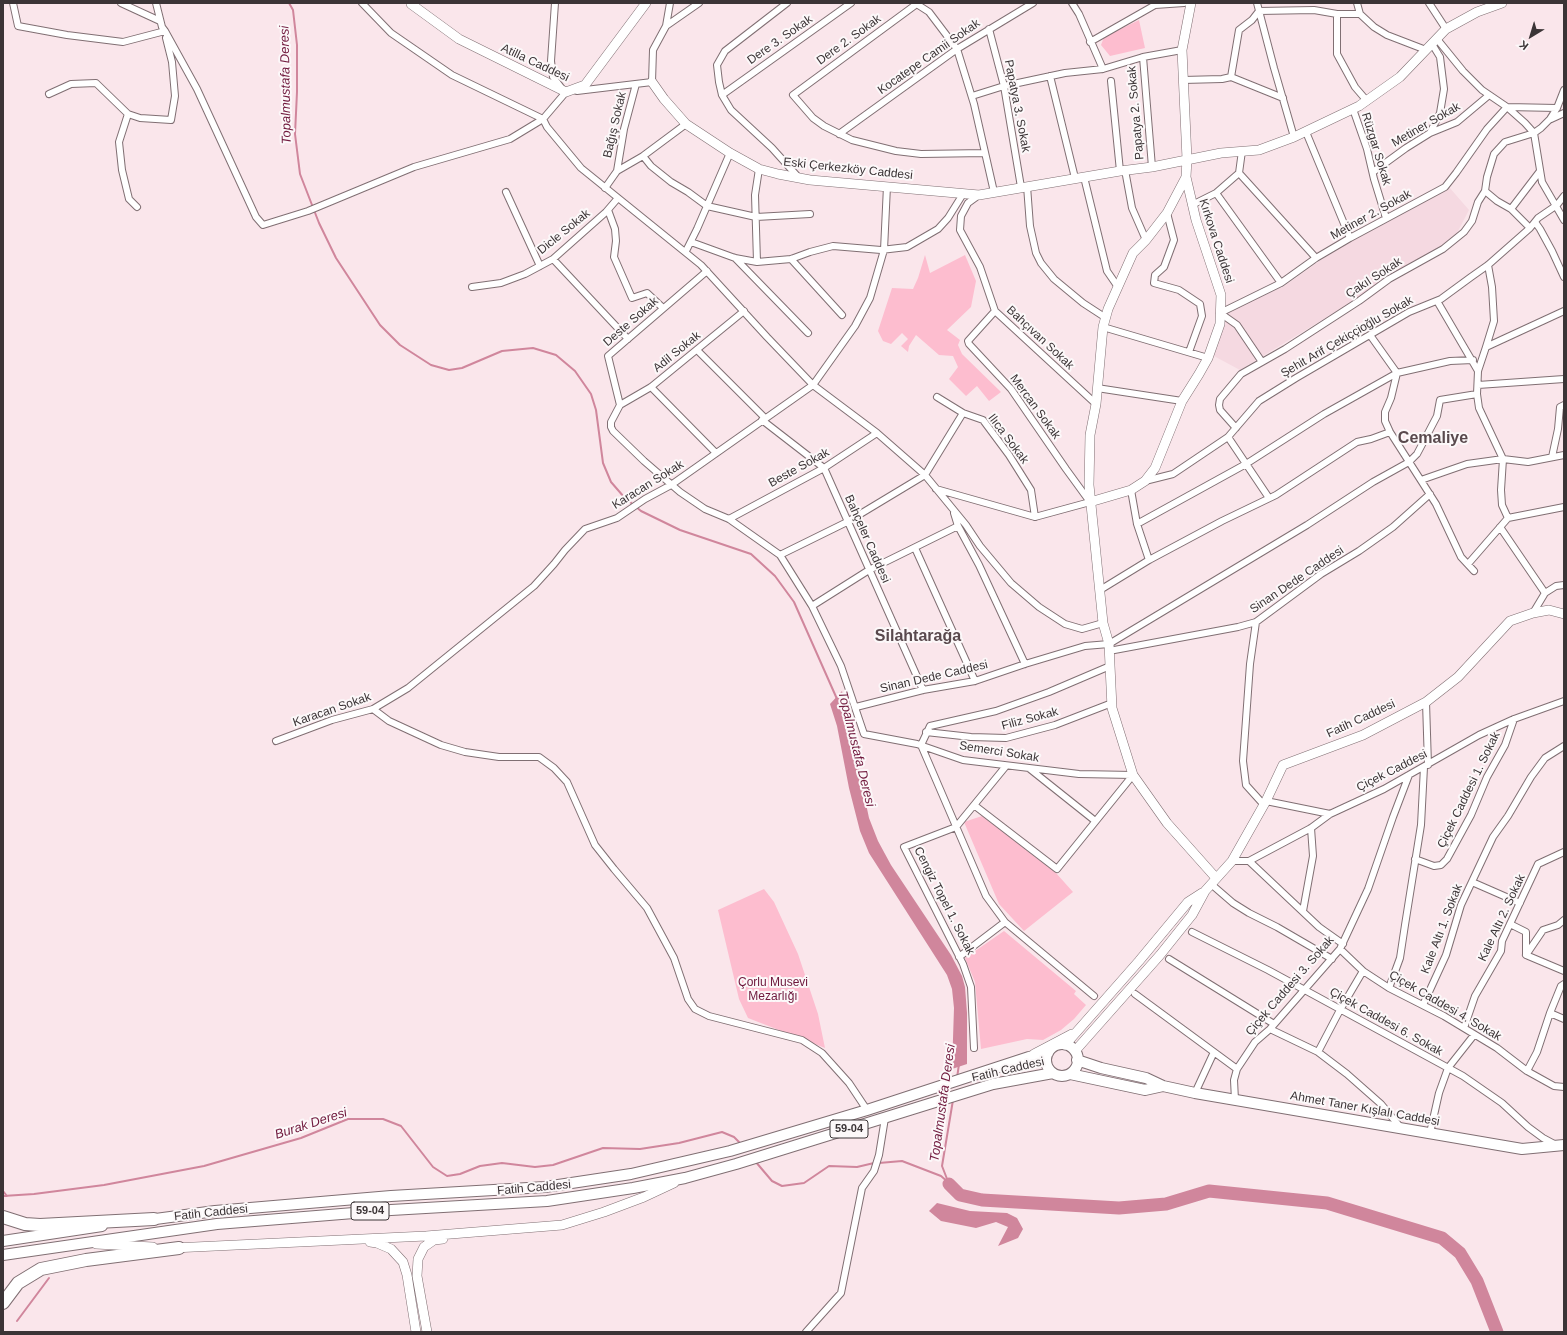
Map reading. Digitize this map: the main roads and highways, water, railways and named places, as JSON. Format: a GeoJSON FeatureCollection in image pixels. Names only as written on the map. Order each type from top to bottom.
{"type":"FeatureCollection","features":[{"type":"Feature","properties":{"kind":"highway"},"geometry":{"type":"LineString","coordinates":[[3,1217],[25,1224],[40,1226],[154,1219]]}},
{"type":"Feature","properties":{"kind":"highway"},"geometry":{"type":"LineString","coordinates":[[3,1303],[18,1283],[41,1269],[86,1260],[179,1248]]}},
{"type":"Feature","properties":{"kind":"main road"},"geometry":{"type":"LineString","coordinates":[[1057,1045],[1065,1045],[1076,1055],[1101,1068],[1146,1078],[1163,1086],[1145,1090],[1070,1074],[1060,1076],[1053,1073],[1048,1066],[1046,1062],[1048,1053],[1057,1045]]}},
{"type":"Feature","properties":{"kind":"main road","name":"Fatih Caddesi"},"geometry":{"type":"LineString","coordinates":[[3,1241],[215,1211],[383,1197],[545,1187],[631,1174],[730,1151],[926,1092],[1029,1057],[1048,1053]]}},
{"type":"Feature","properties":{"kind":"main road"},"geometry":{"type":"LineString","coordinates":[[1070,1074],[1076,1066],[1076,1055]]}},
{"type":"Feature","properties":{"kind":"main road","name":"Fatih Caddesi"},"geometry":{"type":"LineString","coordinates":[[3,1255],[217,1224],[391,1210],[547,1201],[617,1191],[685,1178],[736,1164],[994,1084],[1053,1073]]}},
{"type":"Feature","properties":{"kind":"main road","name":"Ahmet Taner Kışlalı Caddesi"},"geometry":{"type":"LineString","coordinates":[[1163,1086],[1195,1093],[1522,1149],[1562,1146]]}},
{"type":"Feature","properties":{"kind":"waterway","name":"Topalmustafa Deresi"},"geometry":{"type":"LineString","coordinates":[[289,3],[293,10],[297,45],[295,134],[300,174],[319,223],[336,258],[380,325],[400,345],[431,365],[449,370],[462,368],[502,351],[533,348],[556,355],[575,371],[591,394],[596,410],[603,463],[611,482],[624,497],[641,511],[680,530],[751,554],[775,576],[794,602],[837,699]]}},
{"type":"Feature","properties":{"kind":"waterway","name":"Topalmustafa Deresi"},"geometry":{"type":"LineString","coordinates":[[957,1078],[959,1064]]}},
{"type":"Feature","properties":{"kind":"waterway","name":"Topalmustafa Deresi"},"geometry":{"type":"LineString","coordinates":[[949,1184],[942,1166],[953,1100]]}},
{"type":"Feature","properties":{"kind":"waterway","name":"Burak Deresi"},"geometry":{"type":"LineString","coordinates":[[3,1196],[34,1194],[104,1185],[204,1166],[301,1138],[348,1119],[383,1119],[401,1126],[433,1167],[447,1176],[460,1174],[480,1166],[502,1163],[535,1167],[553,1165],[603,1148],[640,1149],[679,1143],[722,1132],[734,1137],[741,1144]]}},
{"type":"Feature","properties":{"kind":"waterway","name":"Burak Deresi"},"geometry":{"type":"LineString","coordinates":[[755,1161],[772,1181],[782,1186],[804,1183],[829,1166],[857,1167],[874,1163]]}},
{"type":"Feature","properties":{"kind":"waterway","name":"Burak Deresi"},"geometry":{"type":"LineString","coordinates":[[879,1163],[902,1161],[941,1176],[949,1183]]}},
{"type":"Feature","properties":{"kind":"waterway"},"geometry":{"type":"LineString","coordinates":[[949,1184],[960,1195],[982,1200],[1119,1208],[1166,1204],[1209,1191],[1327,1203],[1442,1238],[1460,1253],[1477,1281],[1497,1332]]}},
{"type":"Feature","properties":{"kind":"waterway","name":"Burak Deresi"},"geometry":{"type":"LineString","coordinates":[[3,1191],[7,1196]]}},
{"type":"Feature","properties":{"kind":"waterway"},"geometry":{"type":"LineString","coordinates":[[17,1321],[49,1278]]}},
{"type":"Feature","properties":{"kind":"district","name":"Cemaliye"},"geometry":{"type":"Point","coordinates":[1433,439]}},
{"type":"Feature","properties":{"kind":"district","name":"Silahtarağa"},"geometry":{"type":"Point","coordinates":[918,637]}},
{"type":"Feature","properties":{"kind":"park label","name":"Çorlu Musevi Mezarlığı"},"geometry":{"type":"Point","coordinates":[773,990]}}]}
